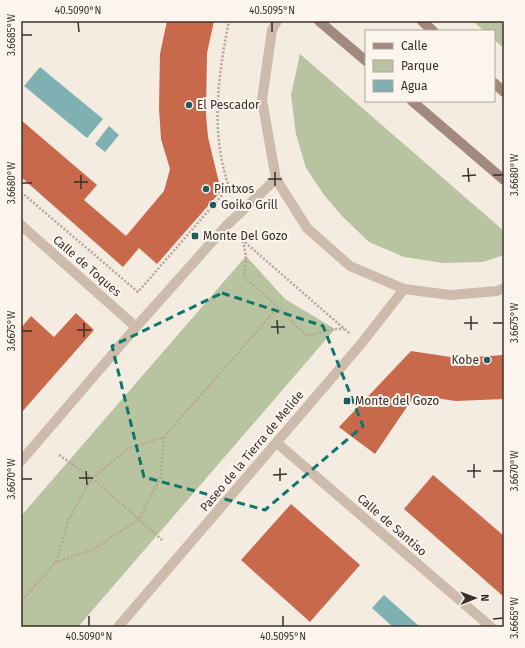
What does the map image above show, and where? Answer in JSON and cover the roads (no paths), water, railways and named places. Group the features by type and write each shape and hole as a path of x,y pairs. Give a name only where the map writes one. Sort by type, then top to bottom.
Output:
{"street":[{"path":"277,21 272,30 262,100 276,179 307,228 350,266 404,289 450,295 497,291 504,288"},
{"path":"319,21 365,60"},
{"path":"422,21 432,30"},
{"path":"495,84 504,92"},
{"path":"413,102 504,180"},
{"path":"21,461 136,327 226,226 276,179"},
{"name":"Calle de Toques","path":"21,225 136,327"},
{"name":"Paseo de la Tierra de Melide","path":"118,627 361,344 404,289"},
{"name":"Calle de Santiso","path":"277,443 491,627"}],"water":[{"path":"40,67 103,119 87,138 24,86"},
{"path":"109,126 119,135 105,152 95,144"},
{"path":"384,595 420,627 393,627 372,608"}],"place":[{"name":"El Pescador","path":"189,105"},
{"name":"Pintxos","path":"206,189"},
{"name":"Goiko Grill","path":"213,205"},
{"name":"Monte Del Gozo","path":"195,236"},
{"name":"Kobe","path":"487,360"},
{"name":"Monte del Gozo","path":"347,401"}]}
